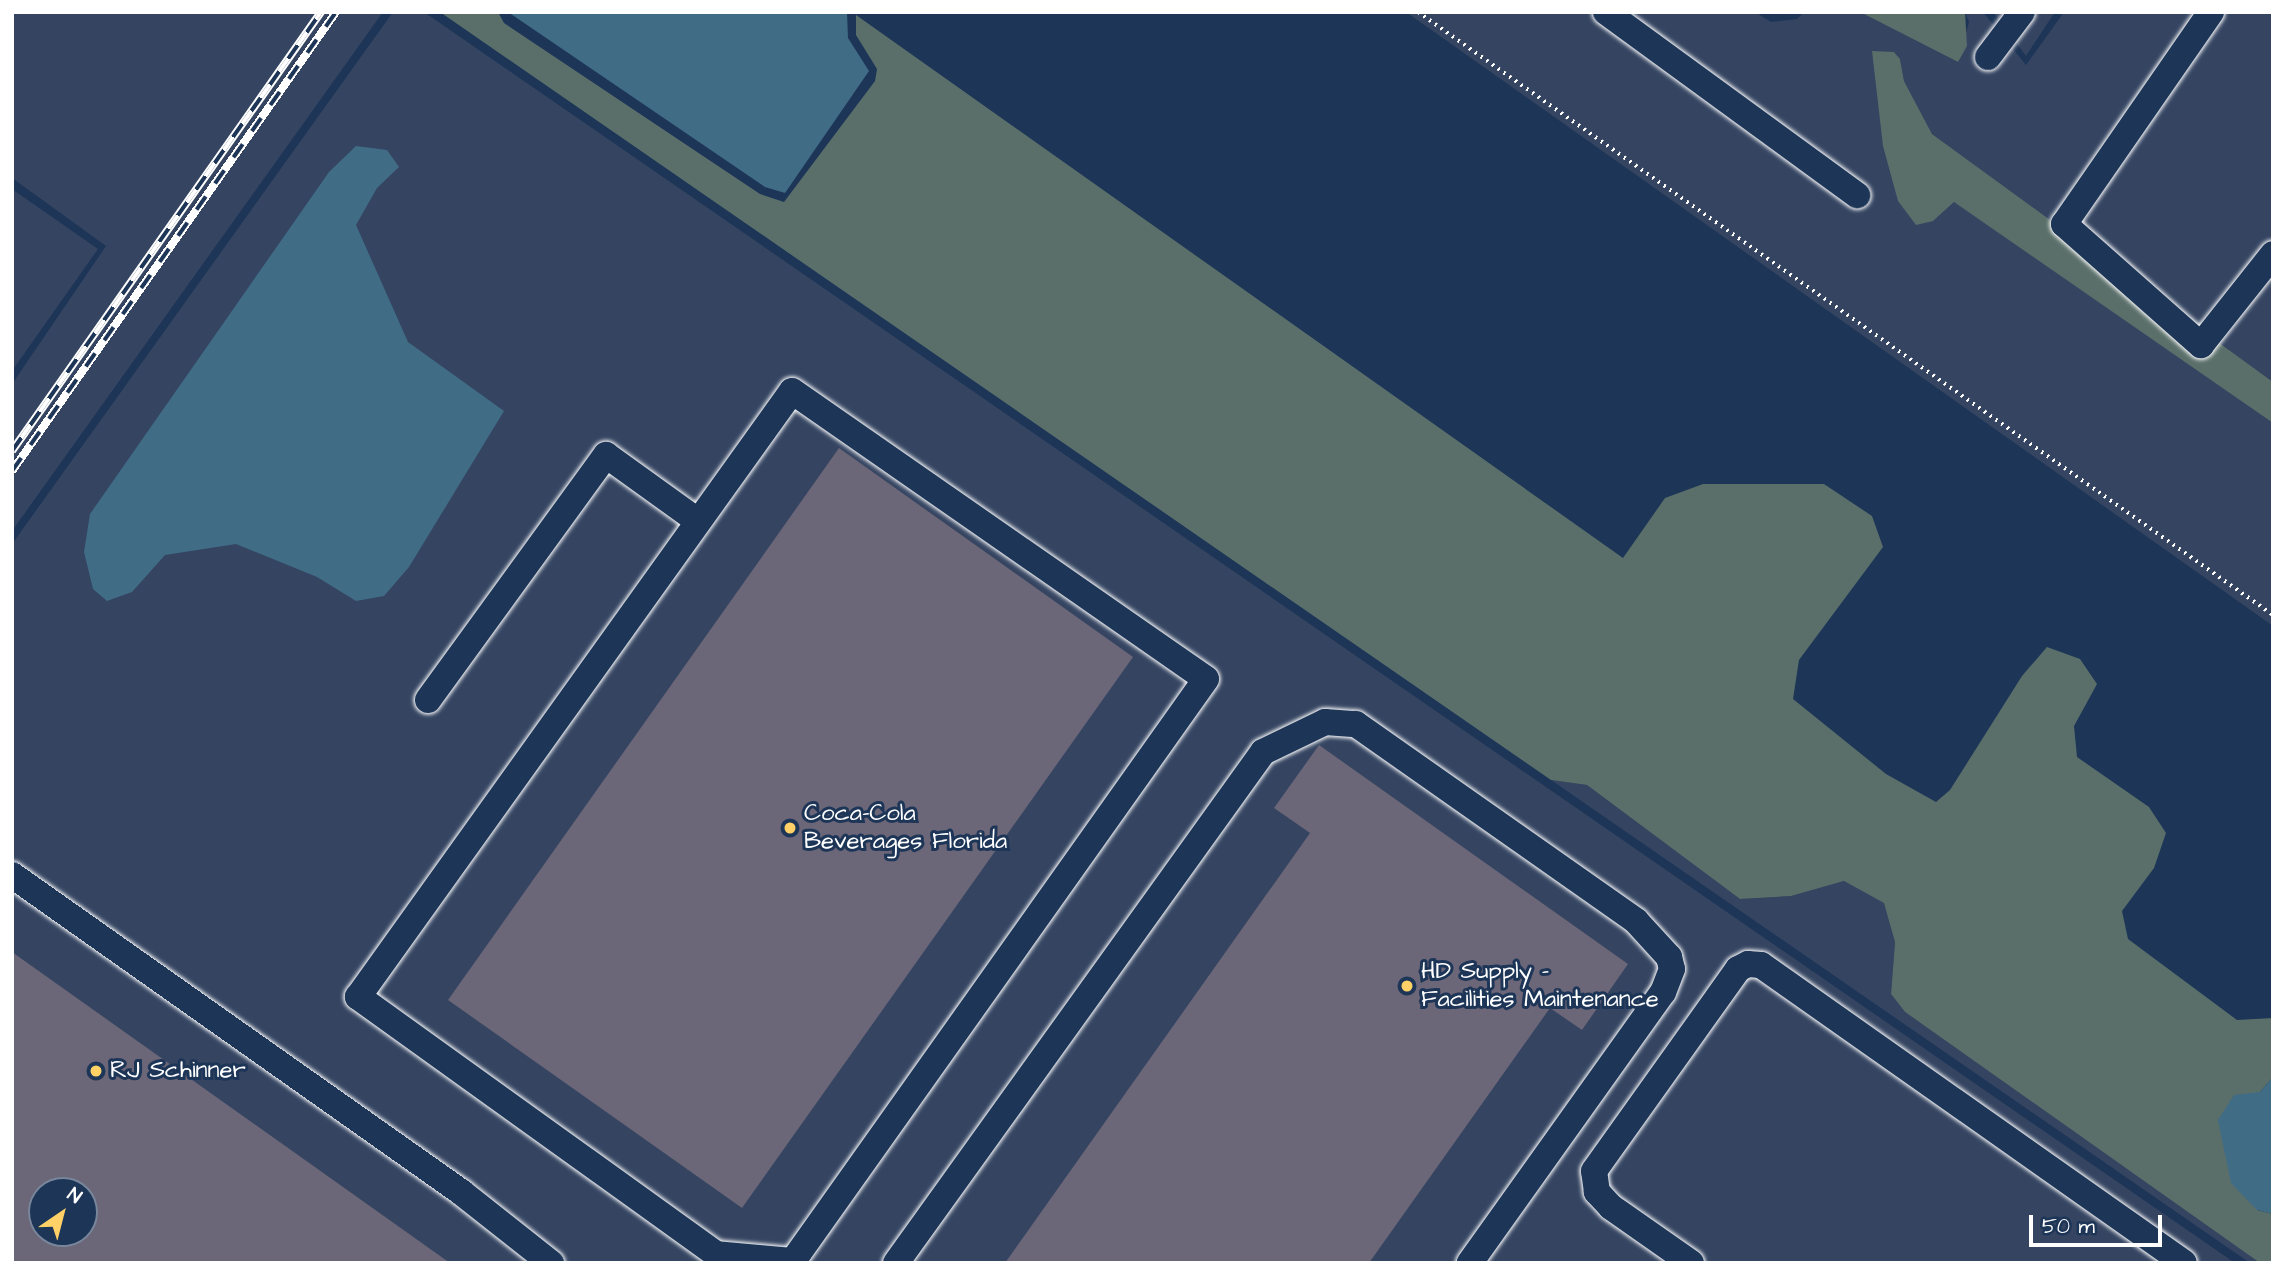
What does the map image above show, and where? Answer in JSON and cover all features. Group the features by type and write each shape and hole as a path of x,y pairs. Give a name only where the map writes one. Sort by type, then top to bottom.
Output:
{"lane":[{"path":"1606,12 1857,195"},
{"path":"1988,57 2022,12"},
{"path":"2211,12 2064,224 2201,345 2273,254"},
{"path":"792,391 1206,679 793,1261 713,1259 358,997 792,391"},
{"path":"428,700 606,455 698,522"},
{"path":"896,1263 1263,752 1325,722 1356,723 1636,922 1669,957 1672,969 1663,992 1469,1263"},
{"path":"12,875 461,1192 551,1263"},
{"path":"1691,1263 1611,1207 1597,1192 1594,1171 1738,969 1748,964 1761,965 2171,1259"}],"path":[{"path":"1418,12 2273,615"}],"shaded area":[{"path":"12,12 383,12 12,531 12,384 106,246 12,178"},
{"path":"393,12 424,12 2235,1263 12,1263 12,544"},
{"path":"508,12 847,12 848,38 869,71 785,193 765,187"},
{"path":"1406,12 1755,12 1771,22 1797,19 1804,12 1860,12 1958,62 1969,22 1965,12 1983,12 2026,65 2064,12 2273,12 2273,382 1932,134 1904,81 1900,59 1894,52 1872,52 1933,221 1954,202 1994,226 2273,423 2273,626"},
{"path":"1993,12 2055,12 2026,56"},
{"path":"356,146 387,150 399,167 377,188 356,225 408,342 504,411 409,567 384,596 356,601 317,577 236,544 165,555 132,592 107,601 93,589 84,552 90,514 329,172"},
{"path":"12,189 98,249 12,371"},
{"path":"1551,780 1587,785 1740,899 1791,896 1844,881 1885,903 1895,942 1891,994 1905,1012 2260,1263 2250,1263"},
{"path":"2273,1077 2273,1214 2257,1210 2231,1183 2218,1120 2234,1095 2260,1092"}],"green space":[{"path":"440,12 498,12 504,23 760,194 784,202 875,81 877,69 856,35 856,15 1623,558 1665,498 1703,484 1824,484 1872,516 1883,547 1799,660 1793,699 1886,774 1936,802 1950,790 2022,676 2047,647 2080,659 2097,684 2074,726 2077,757 2149,807 2166,833 2154,868 2122,911 2128,939 2237,1020 2273,1018 2273,1077 2260,1092 2257,1210 2273,1214 2273,1263 2260,1263 1905,1012 1891,994 1895,942 1884,903 1844,881 1791,896 1740,899 1587,785 1551,780"},
{"path":"1860,12 1965,12 1967,46 1958,62"},
{"path":"1872,51 1894,52 1900,59 1904,81 1932,134 2273,382 2273,423 1954,202 1933,221 1916,225 1898,201 1883,146"}],"building":[{"name":"Coca-Cola Beverages Florida","path":"839,448 1133,657 742,1208 448,1000"},
{"name":"HD Supply - Facilities Maintenance","path":"1319,745 1628,964 1582,1030 1550,1008 1369,1263 1005,1263 1310,833 1274,808"},
{"name":"RJ Schinner","path":"12,952 450,1263 12,1263"}],"railway":[{"path":"12,451 321,12"},
{"path":"12,471 336,12"}],"place":[{"name":"Coca-Cola Beverages Florida","path":"790,828"},
{"name":"HD Supply - Facilities Maintenance","path":"1407,986"},
{"name":"RJ Schinner","path":"96,1071"}]}
